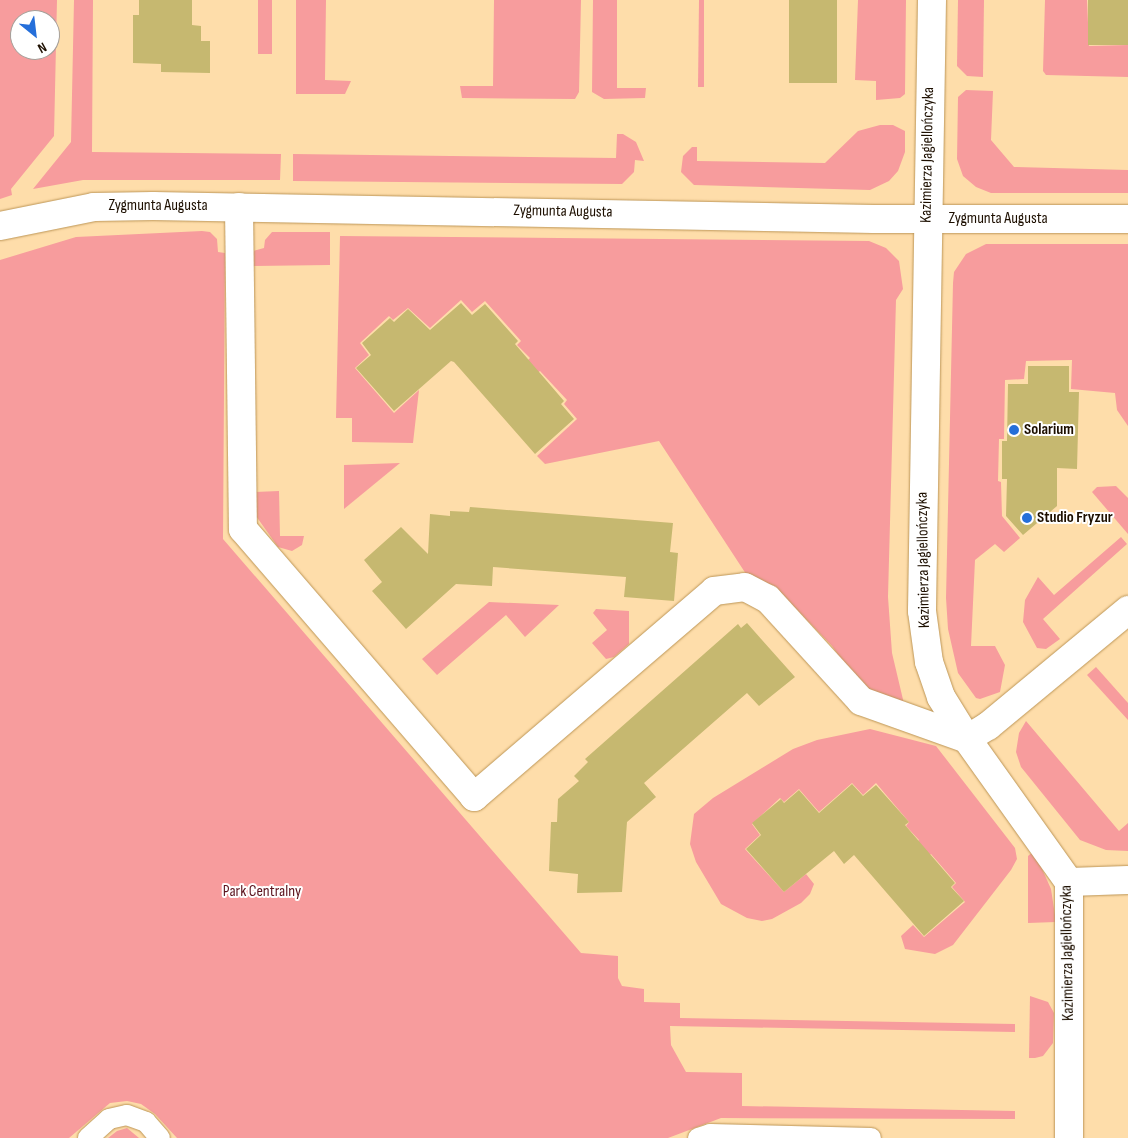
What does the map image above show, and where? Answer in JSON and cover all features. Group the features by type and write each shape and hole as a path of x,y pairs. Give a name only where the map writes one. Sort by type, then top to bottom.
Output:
{"street":[{"name":"Kazimierza Jagiellończyka","path":"932,0 922,611 929,662 941,697 967,739 1070,882 1069,1138"},
{"name":"Zygmunta Augusta","path":"0,226 94,207 239,207 927,219 1128,219"},
{"path":"239,207 243,529 474,797 714,591 744,587 768,599 861,701 967,739 988,726 1128,610"},
{"path":"1070,882 1128,880"}],"lane":[{"path":"88,1138 109,1119 127,1114 146,1122 160,1138"},
{"path":"698,1138 710,1134 871,1138"}],"green space":[{"path":"0,0 57,0 57,10 10,10 10,60 56,60 54,136 11,189 12,195 0,199"},
{"path":"74,0 93,0 92,152 281,154 280,180 83,180 33,189 71,142"},
{"path":"258,0 272,0 272,54 258,54"},
{"path":"296,0 326,0 325,80 351,81 345,94 296,94"},
{"path":"494,0 581,0 579,92 575,99 462,98 460,86 493,86"},
{"path":"593,0 617,0 617,88 646,88 645,98 604,99 592,92"},
{"path":"699,0 704,0 704,87 698,87"},
{"path":"858,0 906,0 905,94 900,98 876,100 876,81 855,80"},
{"path":"958,0 984,0 983,77 967,76 957,66"},
{"path":"1045,0 1087,0 1089,46 1128,45 1128,77 1046,75 1043,71"},
{"path":"966,90 993,91 991,140 1014,167 1128,170 1128,193 991,193 976,187 963,176 957,159 958,97"},
{"path":"880,125 893,125 905,131 905,152 898,171 889,181 870,190 694,185 681,172 683,156 692,147 697,147 697,161 825,163 858,131"},
{"path":"617,134 623,134 636,142 644,161 635,160 634,172 622,184 293,181 293,154 616,158"},
{"name":"Park Centralny","path":"210,232 217,239 218,252 225,253 223,539 581,953 618,956 618,978 622,986 644,989 644,1002 680,1003 680,1018 1015,1024 1015,1032 670,1026 671,1045 686,1072 742,1073 742,1106 1015,1111 1015,1119 721,1118 668,1138 177,1138 155,1114 141,1104 127,1101 110,1103 69,1138 0,1138 0,260 76,237"},
{"path":"272,232 330,232 330,265 252,266 253,251 264,248 265,240"},
{"path":"340,236 869,241 886,248 899,261 903,289 896,300 888,597 892,653 905,708 865,693 832,646 776,588 748,577 659,441 545,464 537,456 577,419 564,404 567,400 540,371 536,374 525,363 530,358 517,345 521,341 485,301 472,312 461,300 430,328 408,308 393,320 389,316 360,343 369,355 355,368 394,413 419,390 413,443 352,442 352,418 336,418"},
{"path":"986,244 1128,244 1128,426 1117,410 1115,393 1071,389 1072,360 1026,361 1024,379 1005,380 1004,439 999,439 998,481 1001,482 1002,516 1020,538 1004,552 995,544 975,560 971,646 995,646 1005,665 1000,692 980,699 976,698 958,673 948,629 946,598 954,272 966,254"},
{"path":"400,463 344,509 344,465"},
{"path":"1116,486 1128,498 1128,534 1092,492 1097,487"},
{"path":"279,491 280,536 304,536 302,545 292,551 278,547 256,516 255,492"},
{"path":"1121,537 1127,544 1043,619 1060,639 1046,649 1037,648 1023,622 1025,600 1038,577 1054,595"},
{"path":"489,602 559,605 525,637 506,615 437,675 422,659"},
{"path":"596,609 629,611 629,644 614,657 606,659 592,643 607,630 593,613"},
{"path":"1096,667 1128,703 1128,720 1087,675"},
{"path":"1026,721 1119,831 1128,823 1128,851 1106,850 1080,840 1021,767 1016,752 1019,733"},
{"path":"870,729 936,746 1015,848 1017,859 1011,870 953,945 935,954 905,949 901,936 913,925 924,937 965,902 952,887 956,883 931,854 927,857 915,844 919,840 906,826 909,822 876,783 863,795 852,783 819,812 799,789 784,802 780,798 752,824 760,835 745,849 784,892 806,874 814,884 810,894 801,903 772,919 762,921 747,918 721,904 696,862 690,844 694,814 713,798 793,749 817,740"},
{"path":"1034,851 1051,889 1056,922 1028,923 1028,856"},
{"path":"1030,996 1048,1002 1054,1013 1053,1043 1043,1056 1035,1058 1029,1058"},
{"path":"127,1128 139,1138 108,1138 117,1131"}],"building":[{"path":"139,0 192,0 192,25 201,26 201,41 210,41 210,73 161,72 161,64 133,63 133,15 139,15"},
{"path":"789,0 837,0 837,83 789,83"},
{"path":"1088,0 1128,0 1128,45 1088,45"},
{"path":"461,303 472,315 485,304 518,341 515,344 564,401 561,404 574,419 535,454 454,362 451,361 394,411 356,368 371,355 362,343 390,318 394,322 408,309 430,330"},
{"path":"1028,366 1069,366 1069,392 1079,392 1077,469 1057,468 1057,506 1023,535 1006,516 1007,479 1002,479 1002,441 1007,441 1008,384 1028,384"},
{"path":"470,507 673,523 670,552 678,553 674,601 624,597 626,577 493,567 492,586 456,584 406,629 372,591 382,582 364,560 401,527 428,554 430,514 450,516 450,511 469,512"},
{"path":"747,623 795,677 759,706 747,693 644,783 656,797 627,822 622,892 577,893 578,874 549,871 551,822 557,822 558,799 579,781 574,776 588,762 585,759 738,624 741,628"},
{"path":"852,784 863,796 876,785 909,822 905,825 955,883 951,887 964,901 924,936 854,855 844,864 834,851 784,892 746,849 761,835 752,823 781,799 784,803 799,790 819,813"}],"place":[{"name":"Solarium","path":"1014,430"},
{"name":"Studio Fryzur","path":"1027,518"}]}
